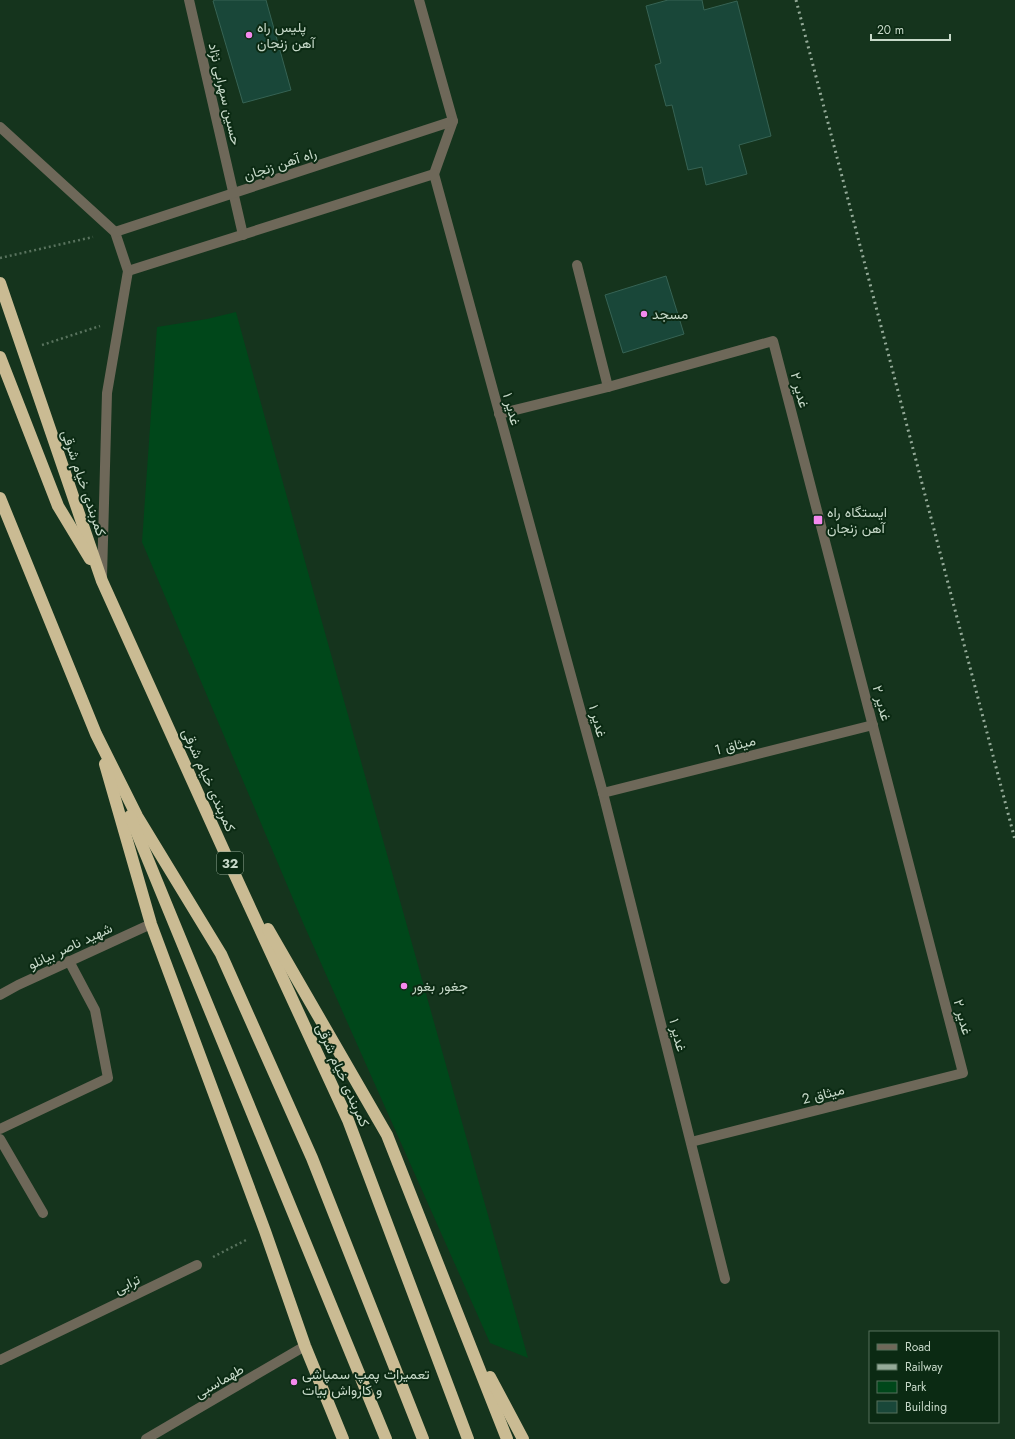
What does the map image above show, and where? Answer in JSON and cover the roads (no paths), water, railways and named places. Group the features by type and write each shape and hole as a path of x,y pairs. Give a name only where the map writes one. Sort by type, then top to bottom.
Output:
{"highway":[{"name":"کمربندی خیام شرقی","path":"0,283 102,581 348,1120 468,1439"},
{"path":"0,356 58,506 102,581"},
{"path":"0,498 386,1439"},
{"path":"96,734 151,924 305,1346 343,1439"},
{"path":"96,734 137,816 221,954 312,1158 423,1439"},
{"path":"229,862 387,1135 507,1439"},
{"path":"464,1331 524,1439"}],"street":[{"name":"حسین سهرابی نژاد","path":"189,0 243,235"},
{"path":"128,271 434,174 453,121 419,0"},
{"name":"راه آهن زنجان","path":"115,232 453,121"},
{"path":"0,127 115,232 128,271 107,392 102,581"},
{"name":"غدیر ۱","path":"434,174 603,793 725,1279"},
{"path":"499,414 608,387 577,265"},
{"name":"غدیر ۲","path":"608,387 773,341 963,1073"},
{"name":"میثاق 1","path":"603,793 873,725"},
{"name":"شهید ناصر بیانلو","path":"0,995 151,924"},
{"path":"0,1129 108,1078 95,1010 69,962"},
{"name":"میثاق 2","path":"690,1142 963,1073"},
{"path":"0,1139 43,1213"},
{"name":"ترابی","path":"0,1360 197,1265"},
{"name":"طهماسبی","path":"146,1439 305,1346"}],"railway":[{"path":"796,0 1015,840"}],"place":[{"name":"پلیس راه آهن زنجان","path":"249,35"},
{"name":"مسجد","path":"644,314"},
{"name":"ایستگاه راه آهن زنجان","path":"818,520"},
{"name":"جغور بغور","path":"404,986"},
{"name":"تعمیرات پمپ سمپاشی و کارواش بیات","path":"294,1382"}]}
